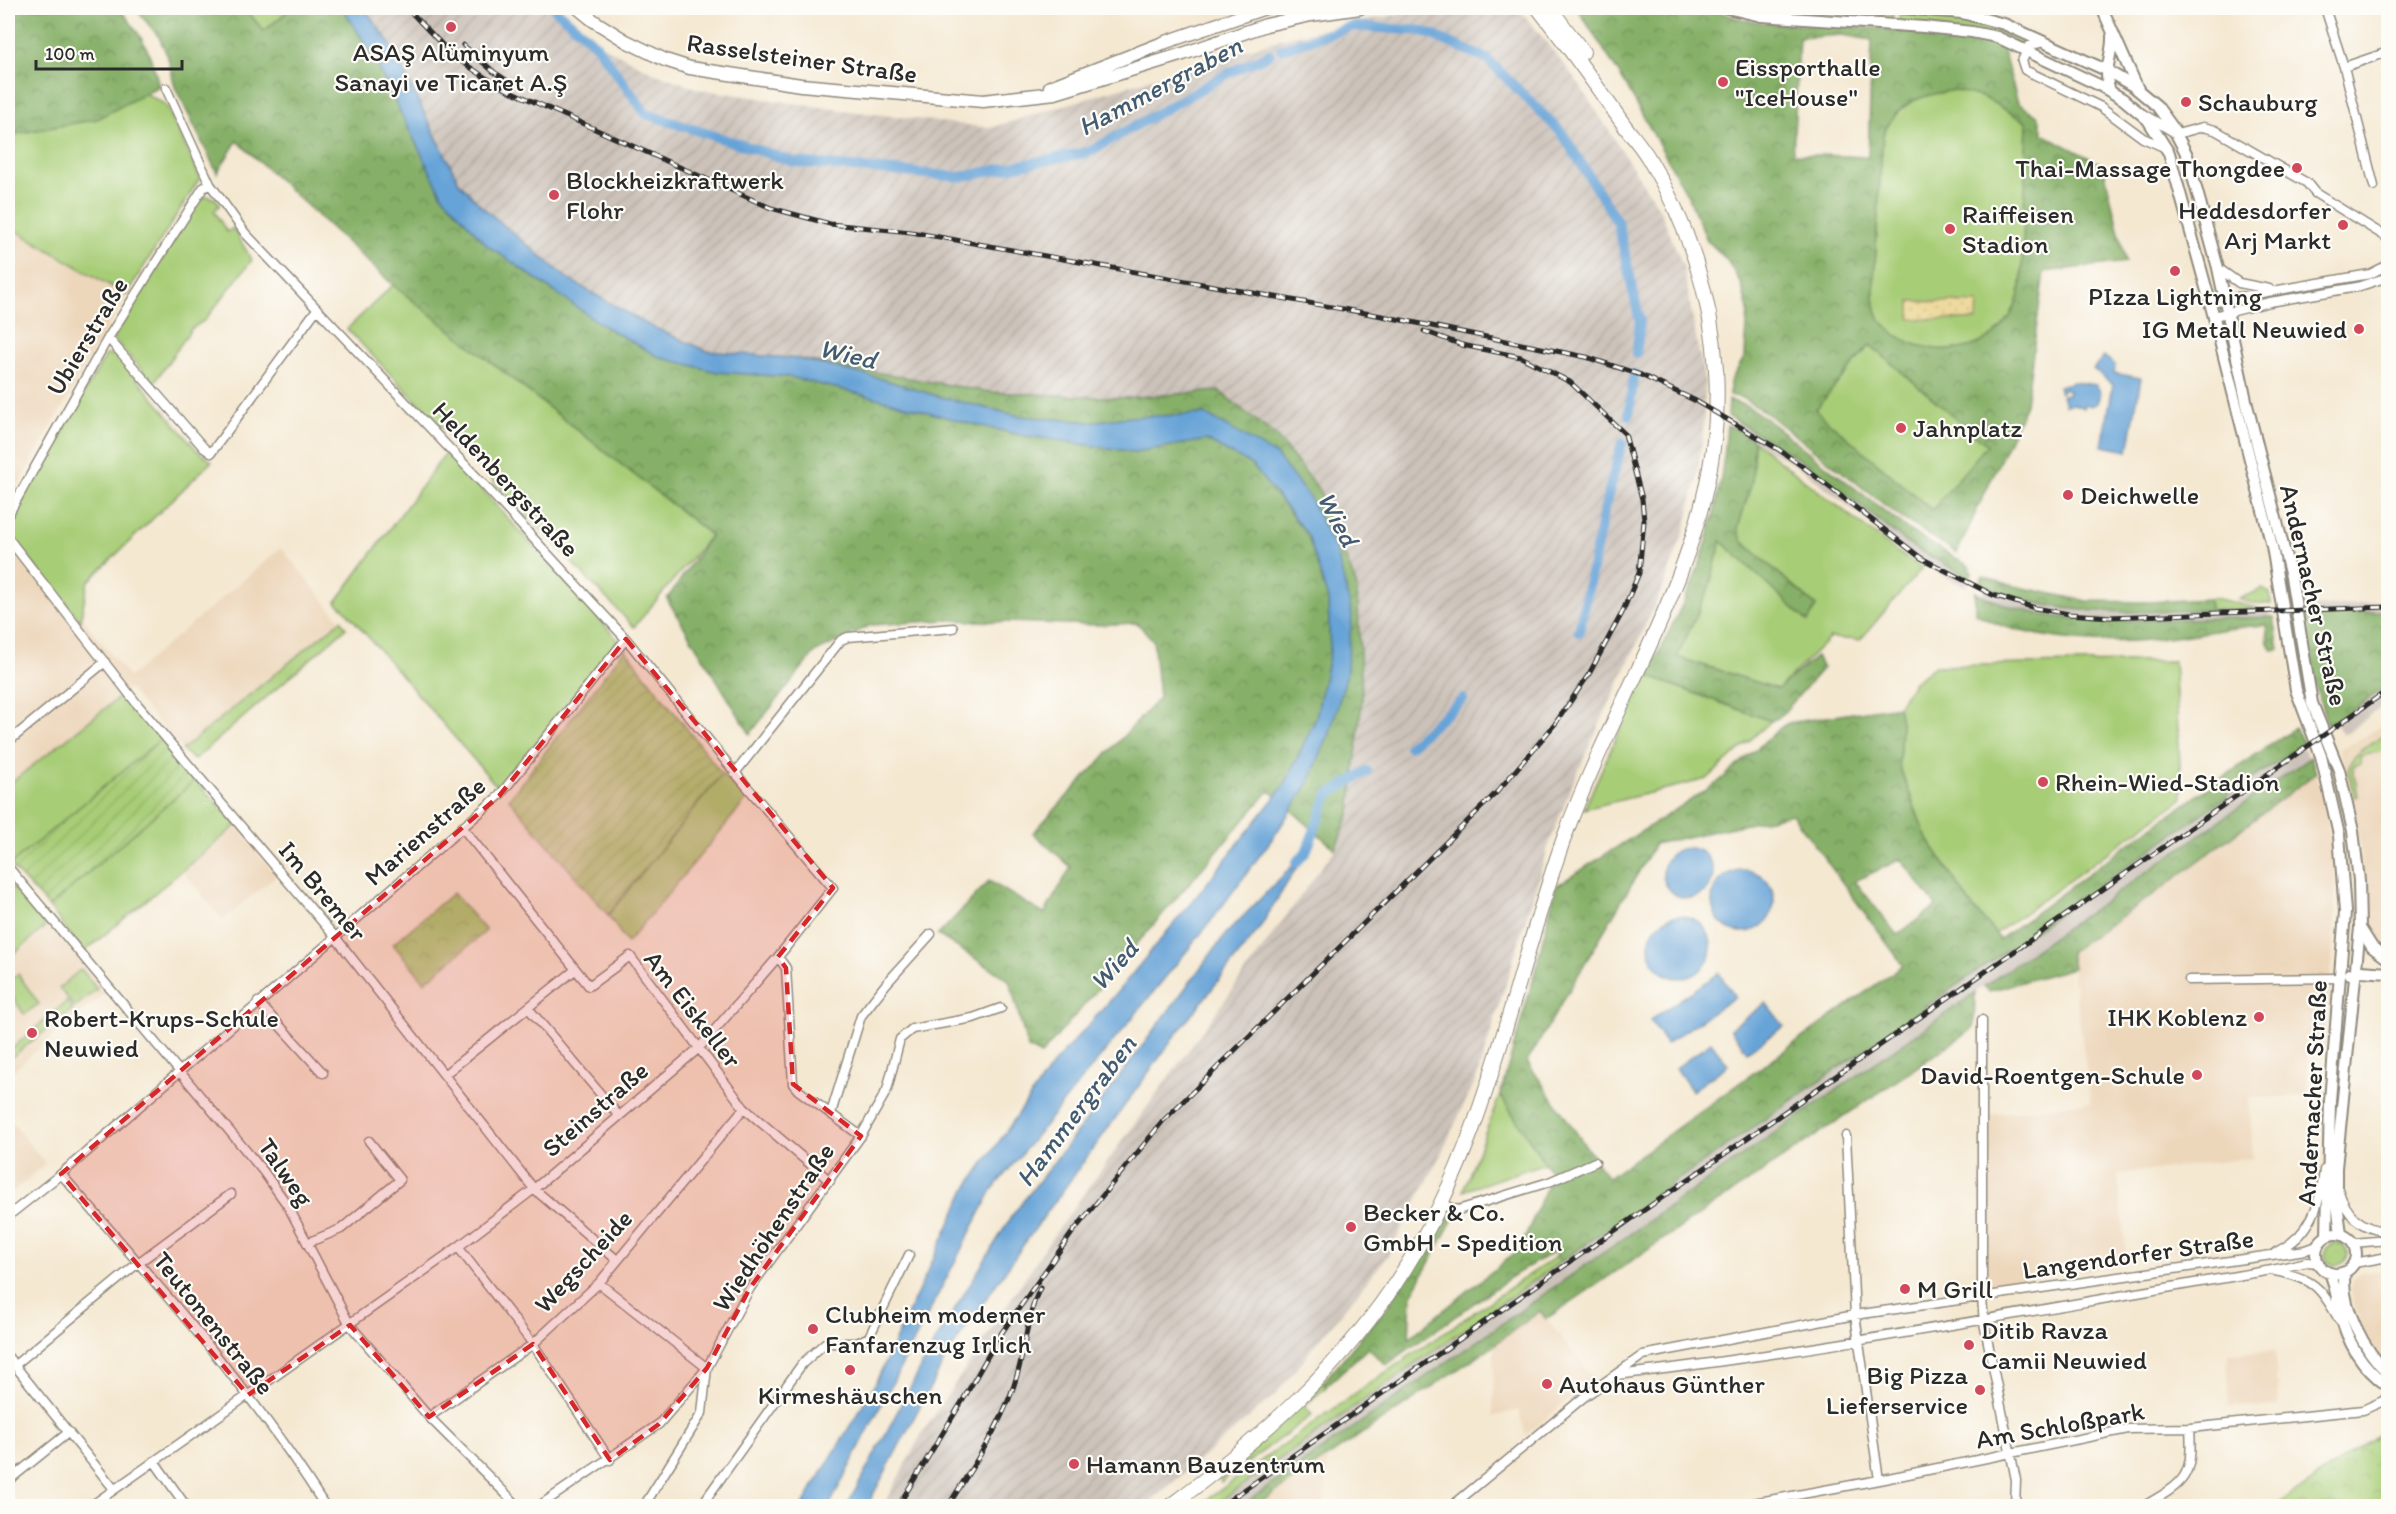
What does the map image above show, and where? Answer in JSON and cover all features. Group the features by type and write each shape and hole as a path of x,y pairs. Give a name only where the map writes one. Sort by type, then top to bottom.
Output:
{"main road":[{"name":"Rasselsteiner Straße","path":"578,8 626,41 665,60 690,68 801,85 927,98 983,101 1055,93 1266,25 1360,8"},
{"name":"Rasselsteiner Straße","path":"1034,94 1163,42 1261,8"},
{"path":"1170,1506 1265,1431 1335,1362 1387,1296 1417,1250 1442,1205 1463,1158 1482,1104 1536,921 1565,835 1590,773 1675,589 1693,541 1709,477 1717,396 1715,353 1705,297 1683,229 1660,178 1642,148 1538,8"},
{"path":"1550,8 1632,124 1642,148"}],"street":[{"path":"1261,8 1266,25"},
{"path":"1560,8 1567,29"},
{"name":"Andernacher Straße","path":"1728,8 1972,32 1997,38 2110,91 2142,114 2166,148 2176,174 2214,316 2272,546 2296,690 2321,756 2334,807 2344,882 2344,934 2328,1146 2329,1226 2327,1236"},
{"name":"Andernacher Straße","path":"1902,8 1943,10 1981,17 2013,27 2106,70 2139,90 2157,106 2177,134 2193,175 2218,268 2247,405 2291,577 2312,703 2336,760 2346,792 2358,865 2359,933 2335,1178 2341,1234"},
{"path":"2102,8 2139,90"},
{"path":"2325,8 2344,67 2374,186"},
{"path":"2110,91 2106,81 2106,70 2112,33"},
{"path":"2046,41 2032,44 2022,61 2025,70 2101,106 2143,138 2166,148"},
{"path":"2344,67 2388,52"},
{"name":"Heldenbergstraße","path":"166,88 210,184 245,233 486,487 626,639 735,773 833,888"},
{"path":"2142,114 2177,134 2203,127 2216,130 2307,183 2316,193 2388,238"},
{"name":"Ubierstraße","path":"8,515 108,338 203,188 210,184"},
{"path":"2210,302 2370,274 2388,265"},
{"path":"2218,268 2240,283 2276,290"},
{"path":"2214,316 2357,287 2388,277"},
{"path":"108,338 204,448 211,453 317,309"},
{"name":"Im Bremer","path":"8,538 137,704 336,938 534,1189 617,1260"},
{"path":"735,773 841,640 848,637 953,628"},
{"name":"Marienstraße","path":"8,1216 61,1174 499,796 626,639"},
{"path":"8,742 105,662"},
{"name":"Am Eiskeller","path":"462,827 589,986 630,956 744,1108 830,1181"},
{"name":"Talweg","path":"8,867 263,1171 288,1206 350,1325 429,1417 518,1506"},
{"name":"Steinstraße","path":"91,1506 458,1248 534,1189 699,1048 778,957 833,888"},
{"path":"2344,934 2350,942 2356,942 2359,933 2388,959"},
{"path":"831,1113 861,1017 886,984 931,934"},
{"path":"778,957 786,968 793,1084 861,1136"},
{"path":"445,1074 575,970"},
{"path":"2189,980 2340,978 2356,972 2388,972"},
{"path":"258,1002 323,1073"},
{"name":"Wiedhöhenstraße","path":"539,1506 610,1460 659,1424 707,1368 750,1288 861,1136 887,1090 900,1039 912,1029 973,1018 1001,1008"},
{"path":"528,1009 619,1116"},
{"path":"1982,1020 1982,1298 2016,1480 2015,1506"},
{"name":"Wegscheide","path":"429,1417 533,1344 599,1283 744,1108"},
{"path":"1846,1136 1855,1315 1879,1480"},
{"path":"307,1243 341,1229 400,1180 369,1141"},
{"path":"2267,1256 2292,1242 2310,1223 2320,1196 2328,1146"},
{"path":"1442,1205 1458,1210 1550,1182 1595,1162"},
{"name":"Teutonenstraße","path":"61,1174 248,1395 297,1462 324,1506"},
{"path":"2335,1178 2343,1202 2351,1215 2372,1229 2388,1232"},
{"path":"15,1365 138,1263 231,1194"},
{"path":"2354,1263 2356,1250 2353,1243 2341,1234 2327,1236 2317,1246 2316,1254 2319,1263 2330,1273 2344,1329 2353,1349 2361,1361 2388,1386"},
{"path":"2353,1243 2388,1240"},
{"name":"Langendorfer Straße","path":"1452,1506 1584,1397 1643,1355 1855,1315 2267,1256 2317,1246"},
{"path":"458,1248 533,1344 610,1460"},
{"path":"700,1506 795,1373 813,1352 825,1343 857,1343 869,1337 909,1255"},
{"path":"2388,1257 2354,1263 2345,1272 2344,1286 2357,1328 2371,1352 2388,1373"},
{"name":"Langendorfer Straße","path":"1616,1375 1706,1364 1859,1340 2272,1270 2307,1262 2319,1263"},
{"name":"Langendorfer Straße","path":"2272,1270 2305,1278 2317,1286 2344,1329"},
{"path":"2330,1273 2345,1272"},
{"path":"599,1283 707,1368 702,1413 644,1506"},
{"path":"8,1357 114,1489"},
{"name":"Am Schloßpark","path":"1737,1506 1879,1480 2127,1429 2190,1428 2363,1410 2383,1401 2388,1395"},
{"path":"2144,1506 2156,1503 2186,1476 2192,1458 2190,1428"},
{"path":"8,1481 69,1432"},
{"path":"154,1461 186,1506"}],"highlighted area":[{"path":"626,639 833,888 778,957 786,968 793,1084 861,1136 750,1288 707,1368 659,1424 610,1460 533,1344 429,1417 350,1325 248,1395 61,1174 499,796"}],"shaded area":[{"path":"364,8 560,8 601,45 648,70 698,89 834,109 990,128 1287,37 1427,8 1519,8 1577,81 1660,210 1683,266 1705,385 1703,433 1696,483 1685,529 1664,585 1572,784 1549,844 1477,1077 1437,1162 1388,1255 1275,1395 1145,1506 883,1506 921,1435 1048,1243 1335,849 1362,698 1358,587 1319,490 1219,391 1122,398 989,392 799,359 707,351 648,325 568,279 481,206 459,182 388,41"},
{"path":"8,226 126,295 8,503"},
{"path":"1737,421 1810,466 1911,546 1970,578 1966,587 1934,571 1907,553 1806,472 1733,427"},
{"path":"8,525 129,677 281,548 340,620 182,750 129,689 8,785"},
{"path":"1987,587 2026,601 2088,612 2269,609 2270,617 2104,622 2069,620 1997,602 1982,595"},
{"path":"2388,602 2388,611 2310,615 2309,607"},
{"path":"2388,685 2388,703 2343,735 2335,722"},
{"path":"2388,721 2388,956 2379,950 2365,926 2361,852 2339,749 2358,741"},
{"path":"2301,746 2309,758 1280,1479 1241,1506 1213,1506 1560,1262"},
{"name":"David-Roentgen-Schule","path":"2316,773 2328,821 2335,874 2335,925 2324,1053 2307,1053 2308,1096 2249,1098 2253,1158 2118,1174 2127,1264 1987,1286 1986,1115 2091,1102 2070,952 2160,890"},
{"path":"237,825 276,876 223,920 181,870"},
{"name":"Robert-Krups-Schule Neuwied","path":"50,925 106,992 8,1075 8,961"},
{"name":"Robert-Krups-Schule Neuwied","path":"8,1117 45,1164 8,1196"},
{"path":"2388,1269 2388,1368 2370,1344 2359,1321 2350,1287 2360,1273"},
{"path":"1540,1311 1594,1379 1526,1435 1518,1410 1493,1417 1494,1345"},
{"path":"2276,1351 2279,1406 2229,1407 2228,1354"},
{"path":"1328,1458 1324,1506 1255,1506"}],"green space":[{"path":"8,8 119,8 145,44 159,86 97,119 15,134 8,129"},
{"path":"135,8 244,8 264,31 291,8 343,8 371,53 442,195 487,245 604,326 659,357 718,372 790,377 1021,435 1135,452 1206,440 1252,465 1308,536 1328,599 1330,651 1316,718 1285,784 1275,796 1269,791 1041,1055 1028,1048 1009,980 938,935 989,881 1044,914 1071,867 1033,833 1159,698 1153,640 1137,623 1097,625 947,620 871,625 814,653 750,734 667,599 711,535 393,285 237,141 217,173 175,87 168,57 159,37"},
{"path":"244,8 291,8 264,31"},
{"path":"1577,8 1711,8 1757,22 1878,29 2001,44 2018,103 2039,117 2043,134 2103,165 2126,262 2044,272 2026,404 1957,553 1900,517 1764,411 1742,398 1730,395 1730,382 1745,356 1748,310 1741,283 1727,260 1707,240 1688,196 1620,75","holes":["1842,35 1872,40 1868,157 1793,154 1799,38","1954,90 1985,98 2027,122 2022,277 2018,298 2011,315 2000,329 1987,339 1971,346 1953,349 1934,349 1914,344 1892,332 1877,313 1874,290 1883,135 1903,107 1920,98","1870,345 1987,445 1932,510 1815,410"]},
{"path":"1788,8 1893,12 1893,21 1790,13"},
{"path":"1899,12 1967,19 1991,24 2035,41 2027,46 1899,21"},
{"name":"Raiffeisen Stadion","path":"1954,90 1985,98 2027,122 2022,277 2018,298 2011,315 2000,329 1987,339 1971,346 1934,349 1914,344 1892,332 1883,323 1875,306 1874,281 1883,135 1903,107 1920,98"},
{"path":"145,93 166,105 200,178 126,295 8,226 8,129 16,134 97,119"},
{"path":"207,196 216,199 220,205 214,211 227,232 233,228 252,260 205,320 191,329 154,383 113,339 199,200"},
{"path":"393,285 711,535 634,627 347,329"},
{"name":"Jahnplatz","path":"1870,345 1988,445 1932,510 1814,410"},
{"path":"106,355 117,355 198,451 212,461 88,582 80,621 8,533 8,522"},
{"path":"799,359 989,392 1122,398 1219,391 1277,437 1319,490 1357,587 1362,698 1350,813 1335,849 1291,810 1308,784 1331,729 1337,552 1205,414 1130,417 1089,422 1019,416"},
{"path":"1729,400 1749,407 1761,415 1910,531 1969,566 1972,573 1970,578 1911,546 1810,466 1728,416"},
{"path":"1727,426 1733,427 1754,441 1752,481 1738,528 1742,541 1816,606 1808,622 1721,541 1709,588 1677,657 1778,689 1816,657 1823,668 1780,717 1771,721 1647,676 1699,565 1711,526 1723,466"},
{"path":"1754,441 1897,552 1922,568 1860,640 1830,638 1778,689 1677,657 1709,588 1721,541 1808,621 1816,606 1742,541 1738,528 1752,481"},
{"path":"445,454 457,462 618,640 500,790 336,602"},
{"path":"1983,576 2014,586 2087,601 2147,602 2209,599 2210,610 2121,612 2063,608 2006,595 1979,583"},
{"path":"2262,589 2270,593 2271,604 2252,603 2238,599"},
{"path":"1975,592 2026,611 2077,619 2274,617 2279,649 2272,650 2268,643 2266,625 2130,641 2077,640 2042,636 2005,627 1975,613"},
{"path":"2214,598 2261,609 2210,610 2209,599"},
{"path":"2388,611 2388,685 2328,727 2311,671 2305,615"},
{"path":"341,620 346,628 194,760 182,750"},
{"path":"625,649 722,774 608,915 509,799"},
{"name":"Rhein-Wied-Stadion","path":"2174,661 2182,799 1995,934 1971,905 1925,835 1899,765 1901,723 1898,706 1913,683 1935,666"},
{"path":"1647,676 1771,721 1707,779 1584,809 1621,727"},
{"path":"122,695 161,739 10,865 8,861 8,785"},
{"path":"1898,706 1901,723 1899,765 1925,835 1971,905 2000,939 2135,839 2294,728 2304,743 1560,1262 1555,1251 1514,1275 1386,1365 1368,1348 1326,1386 1323,1382 1388,1306 1444,1215 1455,1215 1411,1296 1409,1338 1520,1249 1552,1174 1500,1095 1533,980 1556,886 1716,784 1788,723","holes":["1792,814 1903,965 1608,1178 1527,1062 1655,844","1901,859 1936,906 1897,935 1855,881"]},
{"path":"2388,735 2388,750 2360,756 2361,764 2353,766 2358,796 2354,797 2350,763 2365,748"},
{"path":"161,739 195,780 49,907 10,865"},
{"path":"2311,757 2316,773 2160,890 2070,952 2073,968 1989,991 1984,986"},
{"path":"722,774 748,798 627,943 608,915"},
{"path":"195,780 237,825 84,952 49,907"},
{"path":"8,882 46,926 8,959"},
{"path":"453,893 486,931 425,982 393,944"},
{"path":"81,969 97,989 75,1007 59,988"},
{"path":"18,974 39,1004 24,1014 8,990 8,982"},
{"path":"1975,993 1974,1028 1546,1319 1540,1311 1494,1345 1255,1506 1241,1506"},
{"path":"67,1001 73,1009 8,1060 8,1052"},
{"path":"1500,1095 1545,1163 1463,1191"},
{"path":"2332,1243 2340,1243 2347,1250 2347,1258 2340,1265 2332,1265 2325,1258 2325,1250"},
{"path":"1557,1256 1560,1262 1213,1506 1198,1506 1364,1387"},
{"path":"1323,1382 1326,1387 1304,1406 1312,1415 1221,1482 1219,1478 1301,1405"},
{"path":"2388,1427 2388,1506 2276,1506"}],"sand":[{"path":"1910,301 1978,303 1977,320 1912,319 1910,318"}],"water":[{"path":"343,8 364,8 388,41 459,182 481,206 568,279 648,325 707,351 799,359 1019,416 1089,422 1130,417 1205,414 1276,455 1309,497 1337,553 1352,615 1346,677 1331,729 1308,784 1275,835 1208,925 992,1190 829,1506 802,1506 874,1386 966,1189 1053,1064 1109,1002 1285,784 1316,718 1330,651 1328,599 1308,535 1252,465 1206,440 1135,452 1021,435 790,377 718,372 659,357 604,326 487,245 442,195 371,53"},
{"path":"2104,356 2115,365 2114,373 2141,378 2128,451 2102,446 2113,385 2093,369"},
{"path":"2074,382 2096,385 2101,392 2097,403 2092,406 2085,404 2084,408 2073,404 2065,405 2062,395 2068,394 2069,391 2065,388 2060,393 2058,386"},
{"path":"1683,848 1693,848 1706,855 1713,868 1713,878 1706,891 1693,898 1683,898 1674,894 1667,887 1663,878 1663,868 1667,859 1674,852"},
{"path":"1306,852 1259,929 1175,1036 1024,1244 948,1354 867,1506 847,1506 933,1345 1011,1217 1225,935"},
{"path":"1743,870 1760,875 1765,879 1769,884 1774,901 1769,918 1765,923 1760,927 1743,932 1726,927 1721,923 1717,918 1712,901 1717,884 1721,879 1726,875"},
{"path":"1680,916 1697,921 1702,925 1706,930 1711,947 1706,964 1702,969 1697,973 1680,978 1663,973 1658,969 1654,964 1649,947 1654,930 1658,925 1663,921"},
{"path":"1719,973 1735,997 1666,1044 1650,1020"},
{"path":"1766,1003 1784,1026 1747,1052 1730,1029"},
{"path":"1711,1042 1728,1065 1692,1091 1676,1068"}],"waterway":[{"name":"Hammergraben","path":"554,8 596,45 646,114 795,162 960,177 1089,152 1229,73 1270,54"},
{"name":"Hammergraben","path":"1281,49 1353,26 1423,31 1487,59 1562,133 1618,223 1640,322 1636,354"},
{"name":"Hammergraben","path":"1629,415 1634,374"},
{"name":"Hammergraben","path":"1579,632 1604,510 1622,443"},
{"name":"Hammergraben","path":"1409,746 1463,699"},
{"name":"Hammergraben","path":"1296,863 1306,852 1328,795 1367,771"}],"railway":[{"path":"407,8 452,55 486,78 510,91 771,208 830,224 911,232 1382,316 1586,357 1641,375 1694,400 1778,449 1921,558 1993,595 2035,608 2069,614 2110,617 2388,607"},
{"path":"463,45 494,72 511,83"},
{"path":"898,1506 998,1338 1072,1233 1163,1121 1497,792 1555,724 1589,674 1622,613 1639,573 1644,521 1642,499 1625,434 1570,382 1521,357 1462,345 1424,331"},
{"path":"1221,1506 2388,690"},
{"path":"948,1506 988,1442 1005,1408 1018,1372 1029,1319 1040,1288"}],"place":[{"name":"ASAŞ Alüminyum Sanayi ve Ticaret A.Ş","path":"451,27"},
{"name":"Eissporthalle \"IceHouse\"","path":"1723,82"},
{"name":"Schauburg","path":"2186,102"},
{"name":"Thai-Massage Thongdee","path":"2297,168"},
{"name":"Blockheizkraftwerk Flohr","path":"554,195"},
{"name":"Heddesdorfer Arj Markt","path":"2343,225"},
{"name":"Raiffeisen Stadion","path":"1950,229"},
{"name":"PIzza Lightning","path":"2175,271"},
{"name":"IG Metall Neuwied","path":"2359,329"},
{"name":"Jahnplatz","path":"1901,428"},
{"name":"Deichwelle","path":"2068,495"},
{"name":"Rhein-Wied-Stadion","path":"2043,782"},
{"name":"IHK Koblenz","path":"2259,1017"},
{"name":"Robert-Krups-Schule Neuwied","path":"32,1033"},
{"name":"David-Roentgen-Schule","path":"2197,1075"},
{"name":"Becker & Co. GmbH - Spedition","path":"1351,1227"},
{"name":"M Grill","path":"1905,1289"},
{"name":"Clubheim moderner Fanfarenzug Irlich","path":"813,1329"},
{"name":"Ditib Ravza Camii Neuwied","path":"1969,1345"},
{"name":"Kirmeshäuschen","path":"850,1370"},
{"name":"Autohaus Günther","path":"1547,1384"},
{"name":"Big Pizza Lieferservice","path":"1980,1390"},
{"name":"Hamann Bauzentrum","path":"1074,1464"}],"water label":[{"name":"Wied","path":"848,354"},
{"name":"Wied","path":"1338,519"},
{"name":"Wied","path":"1114,965"}]}
